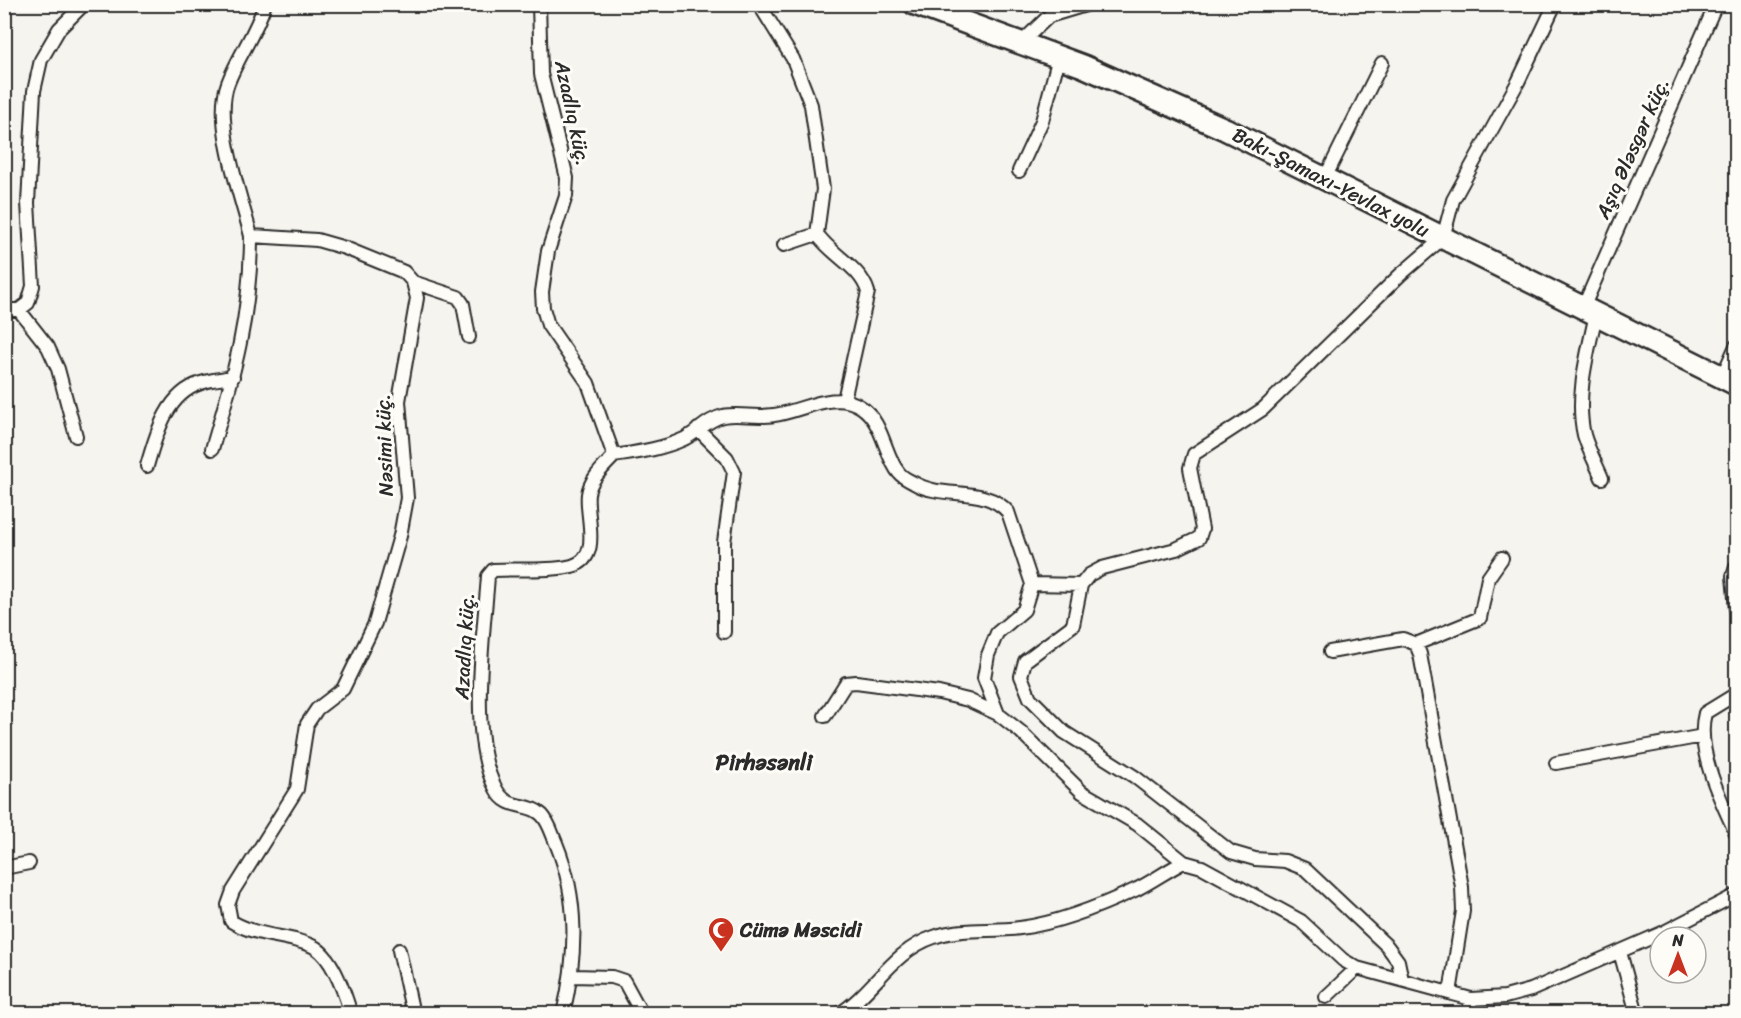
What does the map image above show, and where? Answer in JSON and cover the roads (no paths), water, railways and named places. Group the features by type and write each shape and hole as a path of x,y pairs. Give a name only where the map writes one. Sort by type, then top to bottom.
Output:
{"highway":[{"name":"Bakı-Şamaxı-Yevlax yolu","path":"915,4 1059,57 1182,109 1729,381"}],"street":[{"path":"4,310 20,310 28,303 33,286 28,203 34,91 41,60 59,29 84,4"},
{"path":"212,449 239,359 251,277 251,236 224,128 223,103 228,83 257,30 265,4"},
{"name":"Azadlıq küç.","path":"539,4 541,74 567,177 566,196 548,250 542,292 543,308 548,325 588,383 614,456 591,484 588,496 591,531 585,557 576,565 555,569 493,570 488,576 480,714 482,742 496,789 504,800 540,813 548,823 566,867 574,926 573,976 563,1014"},
{"path":"759,4 793,59 811,105 823,189 817,234 825,245 864,279 868,292 844,400"},
{"path":"1021,43 1049,16 1089,4"},
{"path":"1401,980 1398,961 1387,946 1305,869 1285,861 1255,859 1232,852 1135,777 1064,732 1030,698 1021,676 1025,661 1073,625 1081,585 1089,574 1102,568 1176,549 1199,538 1202,530 1190,468 1194,454 1263,409 1400,275 1443,238 1453,200 1518,82 1555,4"},
{"name":"Aşıq Ələsgər küç.","path":"1602,478 1584,435 1582,414 1589,311 1716,4"},
{"path":"1019,171 1042,121 1059,57"},
{"path":"1324,178 1382,63"},
{"path":"784,245 817,234"},
{"path":"251,236 317,240 404,272 413,282 458,297 463,304 469,337"},
{"name":"Nəsimi küç.","path":"351,1014 331,966 316,948 242,928 231,921 228,905 234,891 297,789 307,724 317,709 343,689 375,623 400,536 407,498 399,401 417,298 413,282"},
{"path":"20,310 48,347 57,369 76,436"},
{"path":"1729,381 1737,346"},
{"path":"147,466 158,429 170,406 184,390 202,382 233,377"},
{"path":"614,456 656,450 687,438 698,429 723,416 772,416 827,401 844,400 861,406 872,417 899,473 917,485 1000,502 1008,512 1032,584 1023,610 997,633 988,655 984,678 998,714"},
{"path":"698,429 727,458 734,472 724,542 724,632"},
{"path":"1330,652 1403,639 1416,644 1480,618 1488,578 1502,558"},
{"path":"1737,567 1732,576 1737,609"},
{"path":"1032,584 1081,585"},
{"path":"1416,644 1437,740 1462,887 1463,911 1450,993"},
{"path":"825,716 846,683 856,681 939,693 968,700 998,714 1082,792 1137,824 1184,862 1202,867 1301,921 1343,960 1357,968 1471,999 1504,997 1531,990 1620,952 1737,895"},
{"path":"1737,694 1705,713 1702,736 1714,783 1737,833"},
{"path":"1556,764 1702,736"},
{"path":"839,1014 858,1008 903,954 933,937 971,929 1019,928 1058,920 1137,889 1184,862"},
{"path":"4,868 29,863"},
{"path":"399,950 413,1014"},
{"path":"1620,952 1637,1014"},
{"path":"1326,997 1357,968"},
{"path":"573,976 612,977 624,981 642,1014"},
{"path":"1469,1014 1471,999"}],"place":[{"name":"Cümə Məscidi","path":"721,953"}],"district":[{"name":"Pirhəsənli","path":"764,762"}]}
